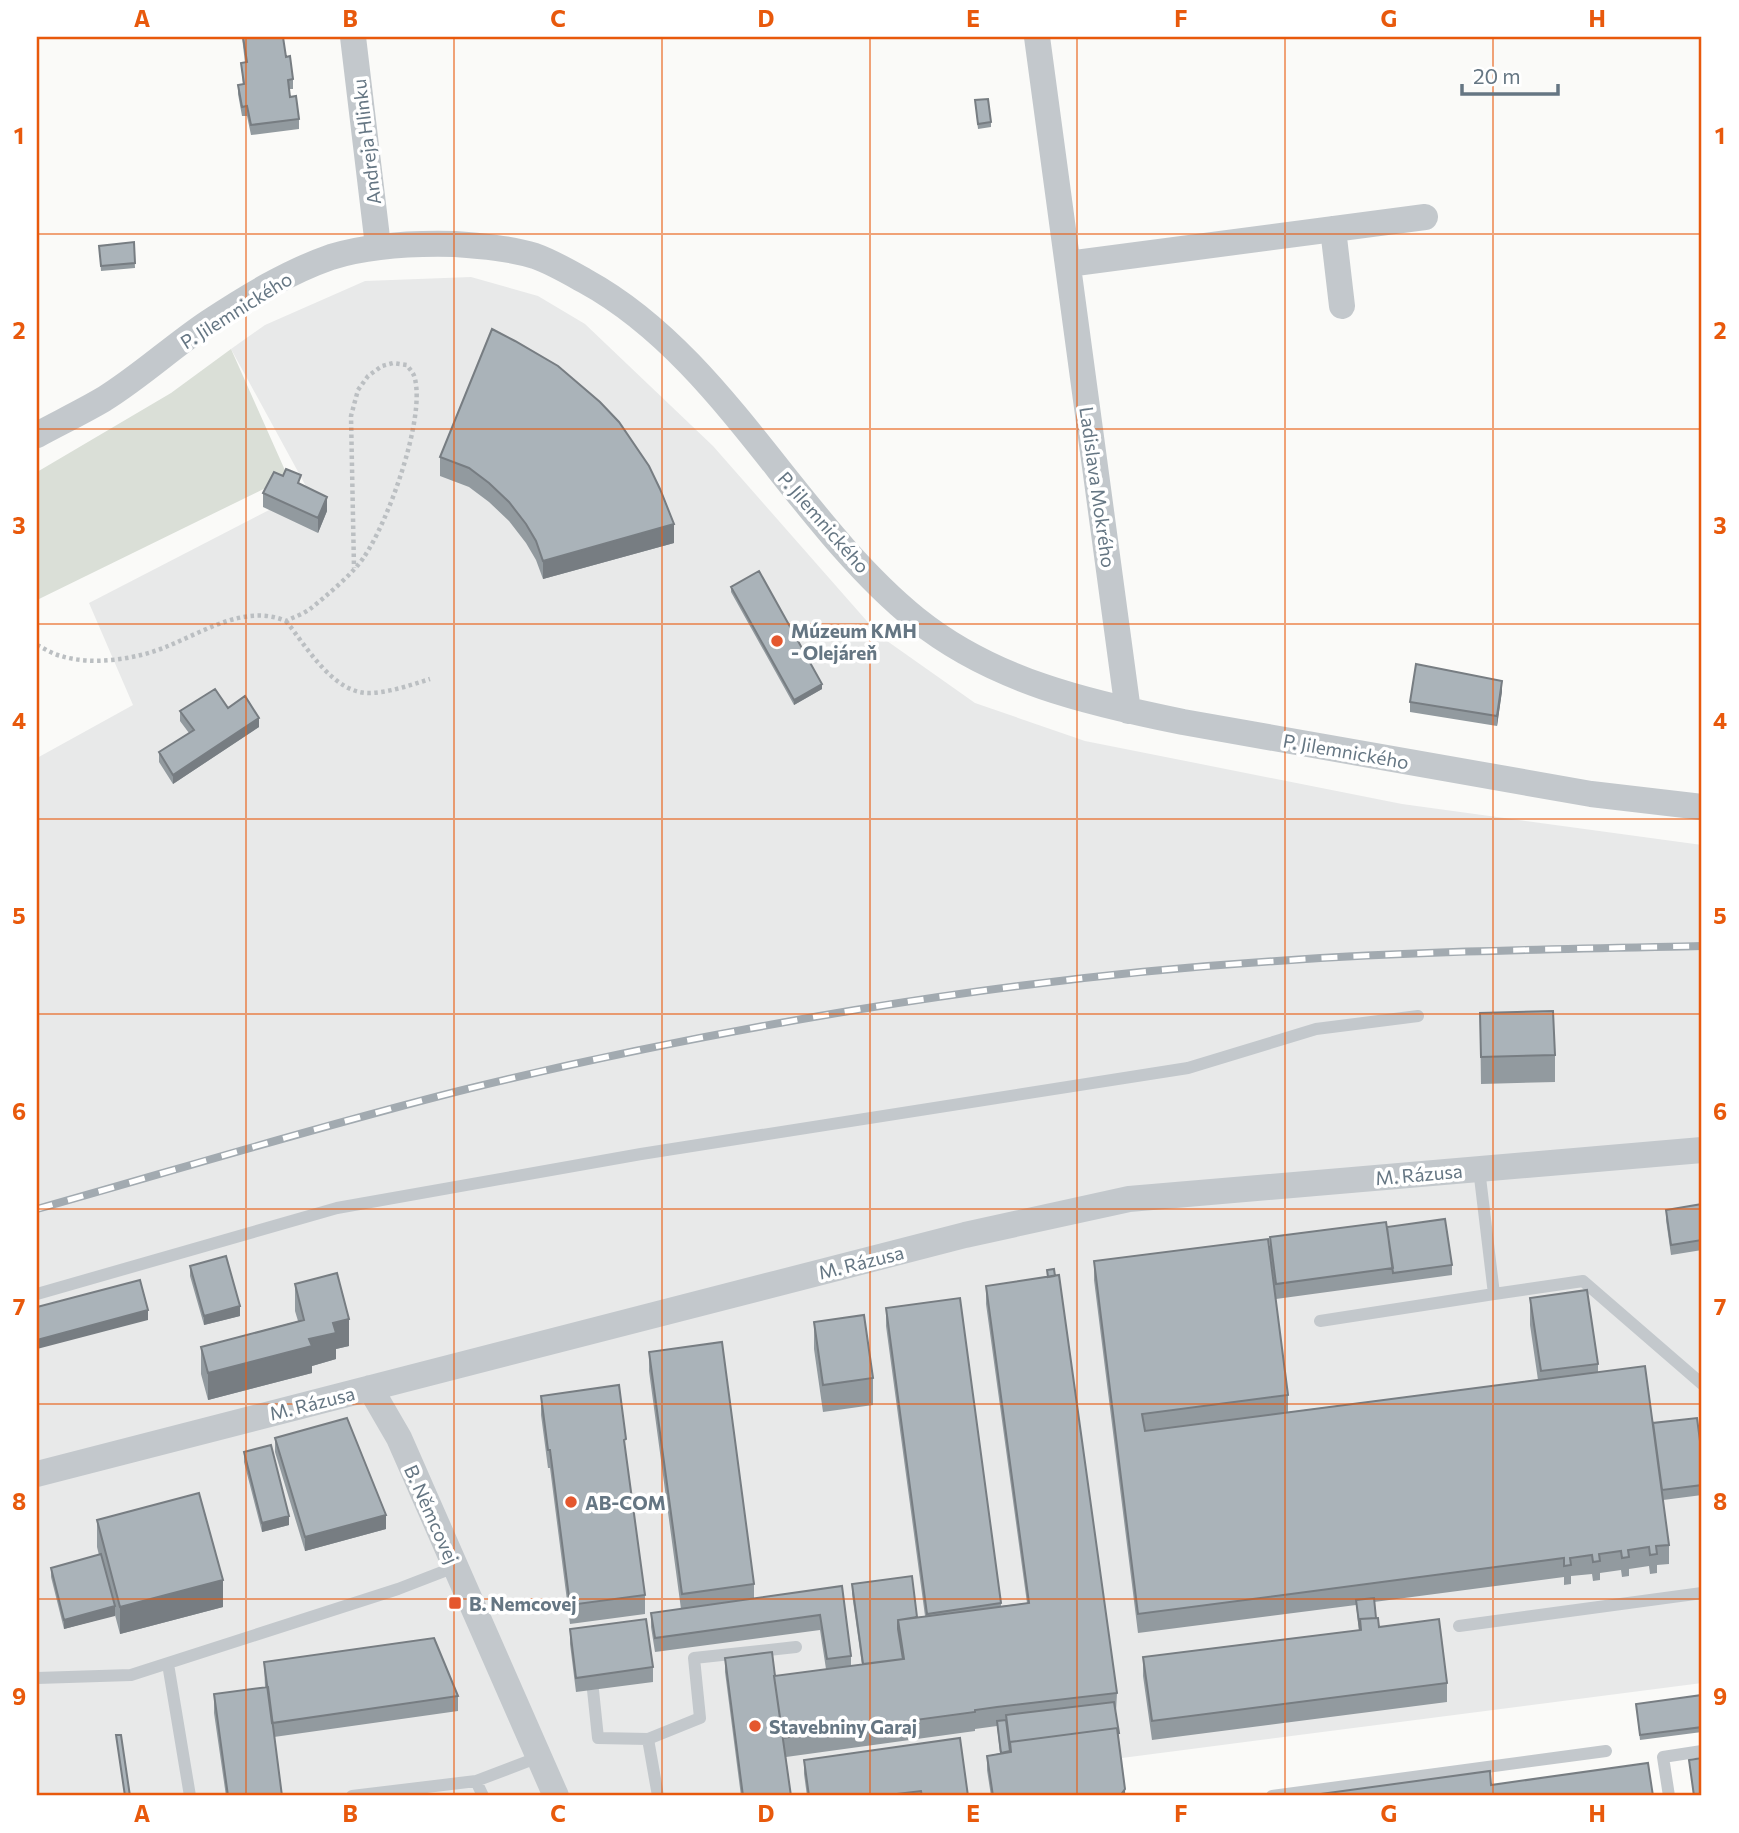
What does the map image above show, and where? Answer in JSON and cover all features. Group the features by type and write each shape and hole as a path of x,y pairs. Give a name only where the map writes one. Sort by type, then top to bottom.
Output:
{"street":[{"name":"Andreja Hlinku","path":"353,37 379,246"},
{"name":"Ladislava Mokrého","path":"1037,37 1128,711"},
{"path":"1068,264 1425,217"},
{"path":"1333,229 1342,306"},
{"name":"P. Jilemnického","path":"37,435 103,399 208,322 276,281 331,257 379,246 433,243 489,246 536,257 571,273 610,295 653,330 690,365 725,404 842,547 881,587 917,619 960,650 1022,680 1128,711 1183,722 1577,792 1702,807"},
{"name":"M. Rázusa","path":"37,1474 951,1238 1129,1199 1702,1150"},
{"name":"B. Němcovej","path":"370,1388 398,1438 556,1796"}],"lane":[{"path":"37,1293 337,1208 641,1154 1188,1068 1316,1029 1418,1016"},
{"path":"1479,1169 1494,1294"},
{"path":"1320,1321 1583,1281 1702,1384"},
{"path":"37,1678 131,1675 398,1589 455,1567"},
{"path":"1459,1626 1702,1593"},
{"path":"593,1690 597,1738 648,1739 700,1718 694,1658 796,1647"},
{"path":"168,1664 190,1796"},
{"path":"648,1739 658,1796"},
{"path":"1669,1796 1663,1757 1702,1751"},
{"path":"1272,1796 1606,1752"},
{"path":"352,1796 476,1781 538,1757"},
{"path":"476,1781 483,1796"}],"path":[{"path":"286,621 308,610 355,568 380,529 405,460 414,426 416,385 414,375 407,365 393,363 382,366 368,376 358,390 351,416 355,568"},
{"path":"37,645 63,657 111,660 165,648 247,616 273,615 286,621 330,676 351,690 369,694 399,689 430,679"}],"shaded area":[{"path":"471,277 538,296 585,324 713,446 880,636 975,703 1085,741 1402,804 1702,845 1702,1683 1122,1758 1126,1796 37,1796 37,758 133,705 89,603 308,490 231,349 265,325 365,281"},
{"path":"231,349 288,477 37,600 37,472 171,393"}],"building":[{"path":"243,37 283,37 286,57 290,56 293,79 288,80 290,97 296,96 299,119 251,125 247,106 242,107 238,85 244,84 241,63 247,62"},
{"path":"988,99 991,122 978,124 975,100"},
{"path":"134,242 135,263 101,266 99,246"},
{"path":"492,329 558,366 619,422 649,466 674,524 543,561 536,541 509,502 469,468 440,457"},
{"path":"286,469 301,475 298,483 327,497 318,518 263,493 274,472 283,476"},
{"name":"Múzeum KMH - Olejáreň","path":"759,571 822,684 794,700 731,587"},
{"path":"1416,664 1502,681 1497,716 1410,702"},
{"path":"215,689 228,708 245,696 259,718 173,775 159,752 194,730 180,711"},
{"path":"1553,1011 1555,1055 1481,1057 1480,1013"},
{"path":"1702,1204 1702,1240 1671,1245 1666,1210"},
{"path":"1445,1219 1452,1265 1393,1273 1387,1227"},
{"path":"1386,1222 1393,1268 1276,1284 1270,1237"},
{"path":"1268,1239 1288,1395 1142,1414 1145,1431 1645,1366 1669,1545 1656,1546 1657,1554 1650,1555 1649,1547 1628,1550 1629,1557 1622,1558 1621,1551 1599,1554 1600,1561 1593,1562 1592,1555 1570,1558 1571,1565 1564,1566 1564,1558 1138,1614 1094,1261"},
{"path":"226,1256 240,1306 204,1316 190,1266"},
{"path":"1054,1269 1055,1276 1048,1277 1047,1270"},
{"path":"337,1273 349,1319 333,1323 336,1333 309,1339 312,1346 208,1373 201,1347 304,1320 295,1284"},
{"path":"1059,1275 1117,1693 997,1707 783,1738 774,1676 904,1659 898,1620 1029,1603 986,1286"},
{"path":"140,1280 148,1310 37,1340 37,1307"},
{"path":"1587,1290 1598,1364 1541,1371 1530,1298"},
{"path":"960,1298 1001,1603 927,1614 886,1308"},
{"path":"864,1315 873,1378 823,1385 814,1322"},
{"path":"722,1342 754,1584 682,1594 649,1352"},
{"path":"619,1385 645,1595 570,1605 541,1396"},
{"path":"347,1418 386,1515 305,1537 275,1438"},
{"path":"1697,1418 1702,1456 1702,1485 1662,1490 1653,1423"},
{"path":"271,1445 289,1516 262,1523 244,1452"},
{"path":"199,1493 223,1580 120,1607 97,1520"},
{"path":"101,1554 115,1606 64,1620 51,1568"},
{"path":"912,1576 917,1617 898,1620 903,1659 863,1664 852,1584"},
{"path":"842,1586 851,1656 827,1659 820,1615 655,1638 651,1613"},
{"path":"1374,1598 1376,1618 1360,1619 1360,1630 1356,1600"},
{"path":"1378,1618 1379,1627 1439,1619 1447,1683 1152,1721 1143,1657 1361,1630 1360,1619"},
{"path":"646,1619 653,1667 576,1678 570,1629"},
{"path":"434,1638 458,1696 272,1723 264,1662"},
{"name":"Stavebniny Garaj","path":"772,1652 791,1796 743,1796 725,1658"},
{"path":"268,1687 282,1796 228,1796 214,1694"},
{"path":"1702,1695 1702,1727 1640,1735 1636,1704"},
{"path":"1114,1702 1119,1733 1117,1728 1010,1742 1010,1746 1006,1715"},
{"path":"1006,1720 1010,1751 1001,1753 997,1721"},
{"path":"1117,1728 1125,1789 1120,1796 993,1796 987,1756 1011,1752 1010,1742"},
{"path":"116,1735 121,1735 130,1796 125,1796"},
{"path":"960,1738 968,1796 922,1796 921,1791 880,1796 809,1796 804,1760"},
{"path":"1702,1758 1702,1796 1694,1796 1689,1760"},
{"path":"1648,1763 1653,1796 1306,1796 1490,1771 1491,1785"}],"railway":[{"path":"37,1209 356,1118 511,1078 707,1037 907,1002 1118,974 1277,961 1543,949 1702,946"}],"place":[{"name":"Múzeum KMH - Olejáreň","path":"777,641"},
{"name":"AB-COM","path":"571,1502"},
{"name":"B. Nemcovej","path":"455,1603"},
{"name":"Stavebniny Garaj","path":"755,1726"}]}
